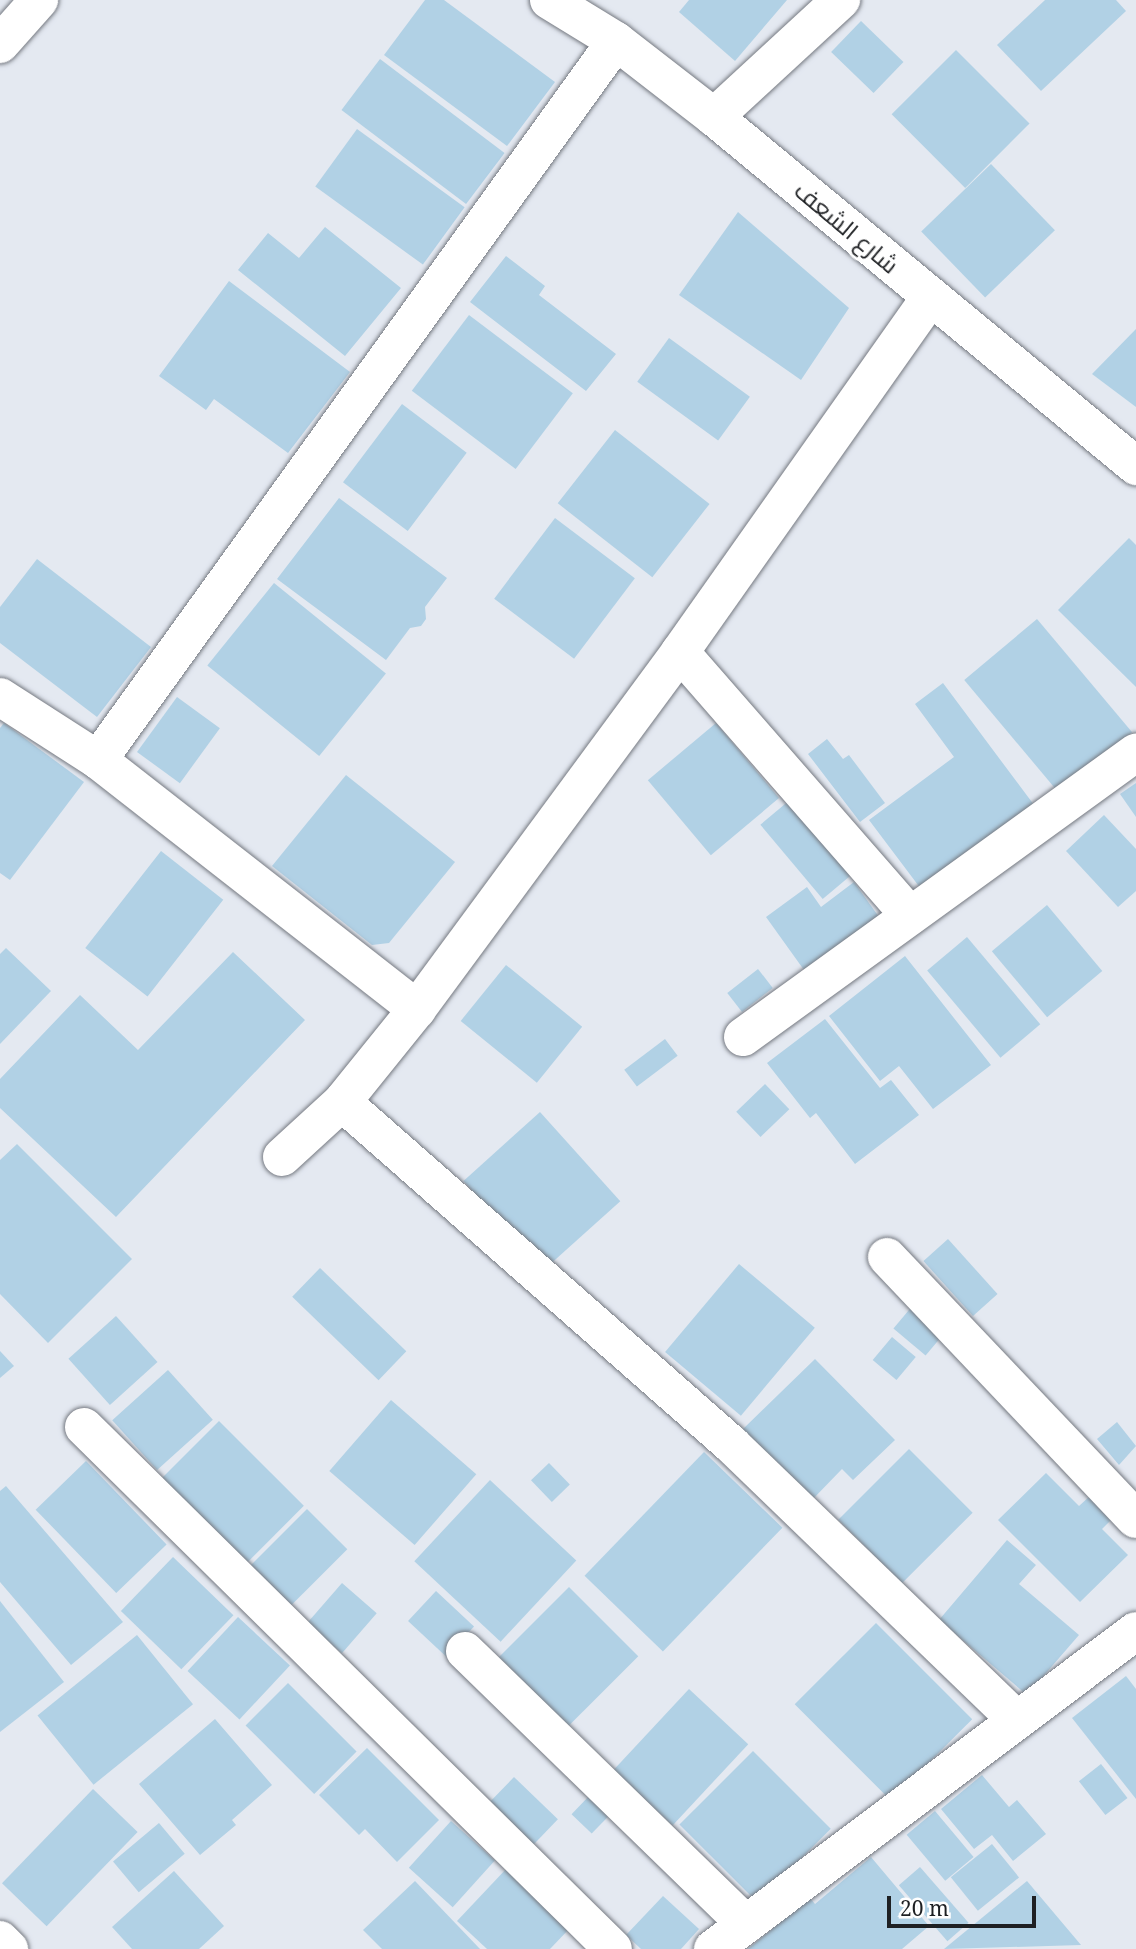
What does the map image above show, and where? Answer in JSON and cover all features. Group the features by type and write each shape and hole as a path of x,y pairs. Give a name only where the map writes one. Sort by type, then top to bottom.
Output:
{"street":[{"path":"0,44 40,0"},
{"name":"شارع الشعف","path":"549,0 616,41 714,117 1136,466"},
{"path":"714,117 841,0"},
{"path":"98,760 616,41"},
{"path":"282,1157 342,1102 417,1009 680,652 930,297"},
{"path":"680,652 910,916"},
{"path":"0,697 98,760 417,1009"},
{"path":"743,1037 1136,752"},
{"path":"342,1102 732,1445 1017,1720"},
{"path":"887,1256 1136,1519"},
{"path":"84,1427 613,1949"},
{"path":"713,1949 1136,1631"},
{"path":"466,1651 746,1924"},
{"path":"0,1940 9,1949"}],"building":[{"path":"425,0 444,0 555,82 507,146 384,55"},
{"path":"689,0 787,0 735,61 679,12"},
{"path":"1045,0 1116,0 1126,11 1041,91 997,45"},
{"path":"861,21 903,62 874,93 831,52"},
{"path":"956,50 1030,124 965,188 892,114"},
{"path":"380,59 505,153 466,204 341,110"},
{"path":"357,129 465,207 423,265 315,186"},
{"path":"991,164 1055,230 985,298 921,231"},
{"path":"738,212 849,308 801,380 679,295"},
{"path":"325,227 401,288 345,356 238,270 268,233 299,258"},
{"path":"506,256 545,286 539,295 616,354 586,391 470,302"},
{"path":"229,281 350,372 288,453 214,399 206,410 159,376"},
{"path":"469,315 573,393 516,469 412,391"},
{"path":"1136,329 1136,407 1092,374"},
{"path":"669,338 750,397 718,440 637,382"},
{"path":"402,404 467,453 408,531 343,482"},
{"path":"615,430 710,504 652,577 558,503"},
{"path":"339,498 447,578 425,607 426,619 421,626 410,628 386,660 277,579"},
{"path":"555,518 635,578 574,659 494,599"},
{"path":"1129,538 1136,545 1136,687 1058,610"},
{"path":"37,559 151,647 97,717 0,643 0,607"},
{"path":"274,583 386,674 319,756 207,665"},
{"path":"1037,619 1132,732 1059,793 964,680"},
{"path":"943,683 1037,809 924,893 869,820 954,757 915,704"},
{"path":"177,697 220,728 180,783 137,752"},
{"path":"4,723 84,782 10,880 0,873 0,728"},
{"path":"716,723 779,798 711,855 648,780"},
{"path":"827,739 843,759 849,755 885,803 860,822 808,754"},
{"path":"346,775 455,862 389,943 372,945 272,866"},
{"path":"1136,783 1136,817 1120,794"},
{"path":"791,799 853,873 823,899 760,825"},
{"path":"1104,815 1136,849 1136,891 1118,907 1066,851"},
{"path":"161,851 223,900 148,997 85,948"},
{"path":"854,882 884,924 809,977 766,917 807,887 821,907"},
{"path":"1047,905 1102,971 1047,1017 992,951"},
{"path":"967,937 1040,1024 1000,1058 927,970"},
{"path":"6,948 51,991 0,1044 0,954"},
{"path":"233,952 305,1020 116,1217 0,1108 0,1079 80,995 138,1050"},
{"path":"905,956 991,1065 933,1109 899,1066 880,1081 829,1016"},
{"path":"506,965 582,1027 537,1083 461,1021"},
{"path":"758,969 773,988 742,1012 727,993"},
{"path":"825,1019 880,1088 891,1080 919,1115 855,1164 816,1113 810,1118 767,1063"},
{"path":"665,1039 678,1056 637,1086 624,1070"},
{"path":"765,1084 789,1109 761,1137 736,1112"},
{"path":"540,1112 620,1201 544,1270 463,1181"},
{"path":"17,1144 132,1259 48,1343 0,1294 0,1160"},
{"path":"948,1239 998,1294 973,1316 923,1261"},
{"path":"739,1264 815,1328 741,1416 665,1352"},
{"path":"320,1268 406,1351 379,1380 292,1297"},
{"path":"914,1304 946,1331 926,1356 893,1329"},
{"path":"116,1316 157,1362 110,1405 68,1359"},
{"path":"892,1337 916,1357 896,1380 873,1360"},
{"path":"0,1351 14,1366 0,1378"},
{"path":"815,1359 895,1440 853,1480 842,1469 811,1501 742,1430"},
{"path":"168,1370 213,1420 157,1470 112,1420"},
{"path":"391,1400 476,1474 415,1545 329,1471"},
{"path":"219,1421 304,1506 247,1563 162,1478"},
{"path":"1117,1422 1136,1446 1119,1465 1097,1439"},
{"path":"909,1449 973,1513 902,1583 838,1520"},
{"path":"704,1452 782,1528 663,1651 585,1576"},
{"path":"86,1461 167,1544 116,1593 36,1510"},
{"path":"549,1463 570,1485 552,1502 531,1480"},
{"path":"1046,1473 1079,1506 1090,1496 1112,1519 1102,1529 1128,1555 1080,1602 998,1520"},
{"path":"490,1480 576,1560 501,1642 414,1561"},
{"path":"6,1486 123,1622 71,1665 0,1582 0,1491"},
{"path":"307,1509 347,1549 290,1607 250,1566"},
{"path":"1007,1540 1036,1565 1019,1584 1079,1635 1027,1695 939,1620"},
{"path":"173,1557 233,1615 181,1669 121,1611"},
{"path":"342,1583 377,1613 342,1653 307,1623"},
{"path":"569,1587 638,1656 568,1726 499,1657"},
{"path":"436,1591 474,1626 446,1656 408,1621"},
{"path":"0,1601 64,1682 0,1732"},
{"path":"238,1617 290,1665 239,1720 188,1671"},
{"path":"876,1623 972,1719 891,1800 795,1704"},
{"path":"137,1635 193,1704 94,1785 38,1716"},
{"path":"1126,1676 1136,1689 1136,1799 1072,1718"},
{"path":"288,1683 357,1752 314,1794 246,1725"},
{"path":"689,1689 748,1744 673,1825 613,1770"},
{"path":"215,1719 272,1785 232,1820 236,1825 200,1855 139,1784"},
{"path":"367,1748 439,1820 397,1862 365,1829 359,1835 319,1795"},
{"path":"753,1751 831,1829 757,1902 679,1825"},
{"path":"1101,1764 1127,1798 1105,1815 1079,1781"},
{"path":"982,1775 1009,1807 1017,1800 1046,1834 1013,1861 992,1835 974,1849 941,1809"},
{"path":"514,1777 558,1819 532,1846 488,1804"},
{"path":"93,1789 138,1832 47,1926 2,1883"},
{"path":"591,1794 611,1813 592,1834 572,1814"},
{"path":"935,1811 974,1857 945,1881 907,1835"},
{"path":"451,1821 495,1860 453,1907 409,1868"},
{"path":"159,1823 185,1854 139,1892 113,1862"},
{"path":"992,1844 1019,1877 978,1911 951,1877"},
{"path":"871,1857 929,1926 902,1949 748,1949 810,1898 815,1904"},
{"path":"920,1867 969,1923 947,1941 899,1885"},
{"path":"507,1868 571,1927 550,1949 487,1949 457,1921"},
{"path":"174,1871 224,1926 199,1949 132,1949 112,1927"},
{"path":"415,1881 480,1949 382,1949 363,1930"},
{"path":"1027,1881 1081,1945 944,1949"},
{"path":"663,1896 699,1929 681,1949 641,1949 626,1935"}]}
